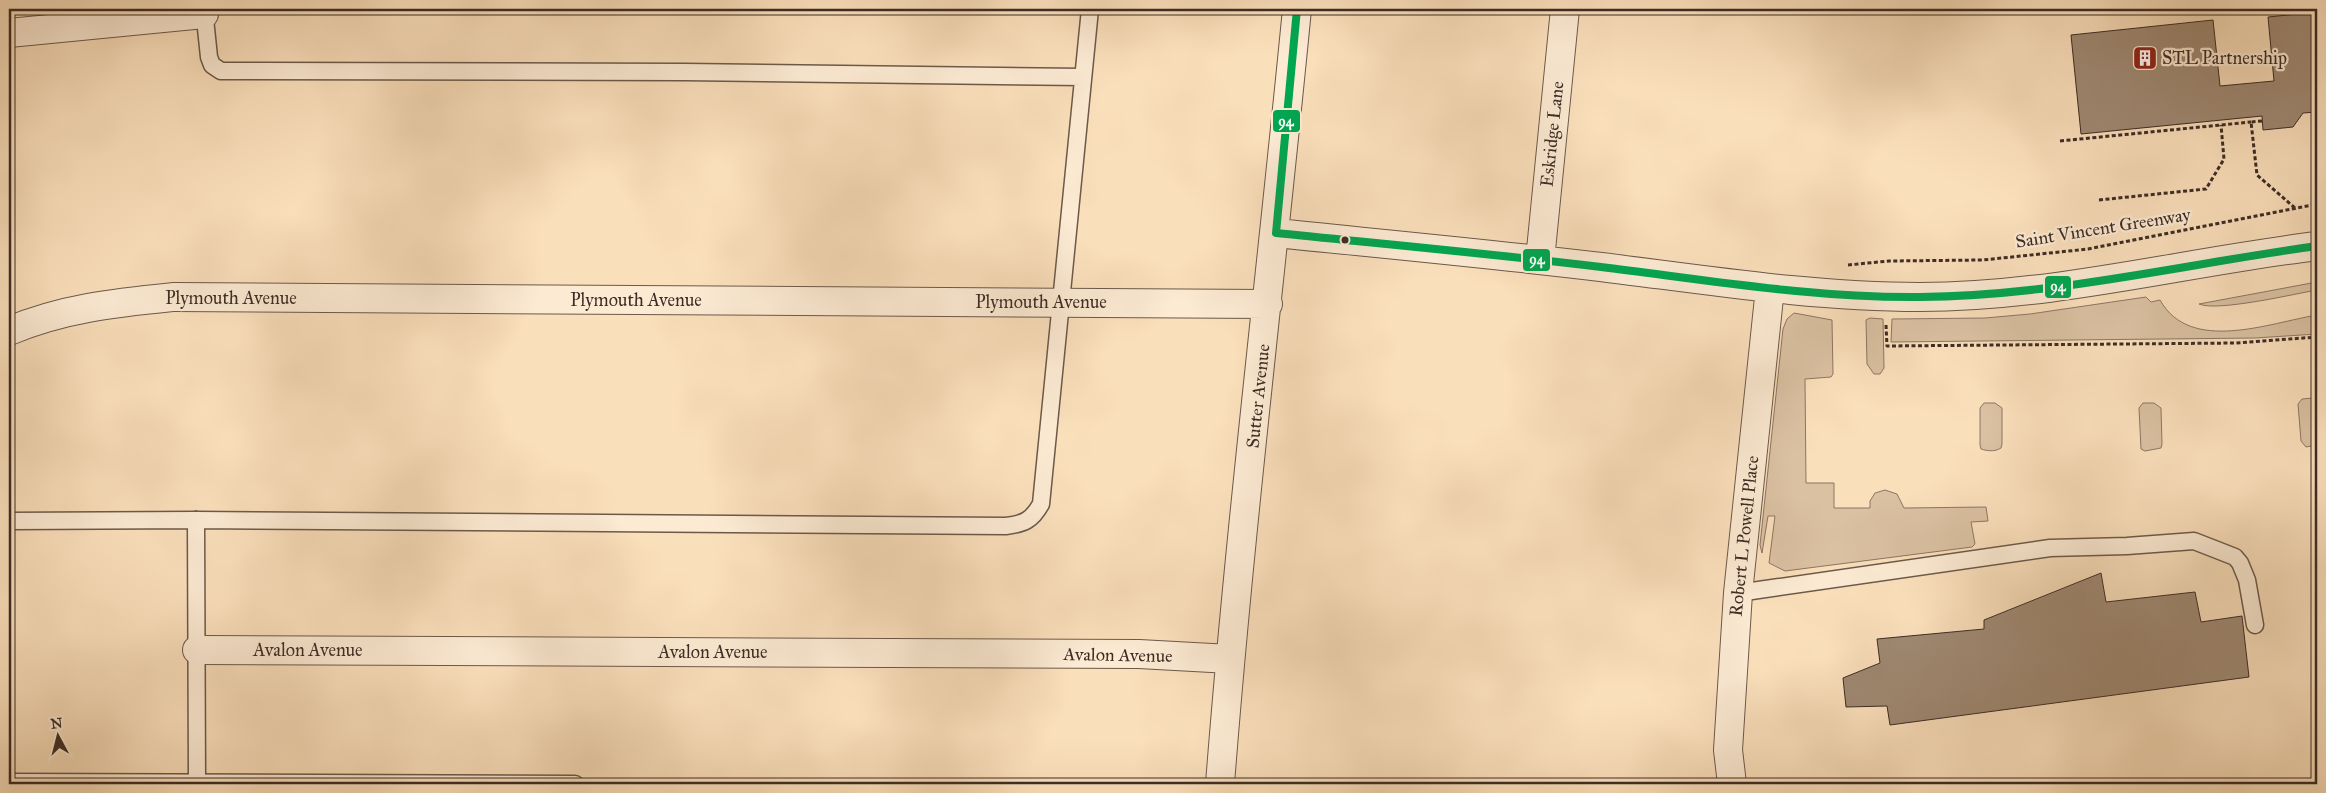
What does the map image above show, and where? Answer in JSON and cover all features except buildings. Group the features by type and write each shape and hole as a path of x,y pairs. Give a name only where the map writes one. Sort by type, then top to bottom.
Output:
{"street":[{"name":"Sutter Avenue","path":"1220,784 1230,659 1276,233 1297,9"},
{"name":"Eskridge Lane","path":"1540,260 1565,9"},
{"path":"9,33 204,12"},
{"path":"1276,233 1540,260 1770,288 1850,296 1922,298 2002,294 2317,246"},
{"name":"Robert L Powell Place","path":"1732,784 1728,750 1738,593 1770,288"},
{"name":"Plymouth Avenue","path":"9,331 31,322 95,305 174,297 1268,304"},
{"name":"Avalon Avenue","path":"196,650 1139,654 1230,659"}],"lane":[{"path":"9,521 196,520 1006,526 1021,524 1033,517 1040,504 1062,302 1090,9"},
{"path":"204,12 209,57 212,65 221,71 694,72 1083,77"},
{"path":"196,520 197,783"},
{"path":"1738,593 2050,548 2127,546 2194,541 2235,557 2240,563 2248,580 2255,625"},
{"path":"9,782 575,784"}],"path":[{"path":"2060,141 2262,120"},
{"path":"2251,122 2257,175 2296,208"},
{"path":"2099,200 2206,189 2224,159 2221,125"},
{"name":"Saint Vincent Greenway","path":"1842,266 1889,261 1983,260 2079,250 2317,204"},
{"path":"1886,323 1887,346 2236,343 2317,337"}],"shaded area":[{"path":"2317,282 2317,290 2222,306 2199,304"},
{"path":"2146,297 2151,302 2160,300 2173,316 2190,326 2210,331 2254,328 2317,315 2317,334 2255,338 1891,342 1892,319 1985,318 2030,314"},
{"path":"1794,313 1832,320 1833,374 1831,377 1805,379 1806,483 1834,483 1834,508 1870,508 1870,501 1875,493 1885,490 1897,494 1904,508 1986,507 1988,521 1971,522 1975,544 1972,547 1785,571 1769,563 1775,516 1768,516 1762,553 1760,545 1783,329 1787,319"},
{"path":"1870,318 1883,319 1884,368 1880,374 1874,374 1867,364 1866,320"},
{"path":"2302,399 2317,399 2317,445 2306,447 2301,441 2298,404"},
{"path":"1984,403 1995,403 2002,408 2002,444 2001,448 1996,450 1988,451 1981,449 1980,408"},
{"path":"2143,403 2154,403 2161,408 2161,448 2145,451 2141,449 2139,408"}],"transit line":[{"name":"94","path":"1276,233 1297,9"},
{"name":"94","path":"1276,233 1560,262 1760,287 1880,297 1970,295 2020,291 2119,278 2317,246"}],"place":[{"name":"STL Partnership","path":"2145,58"}]}
